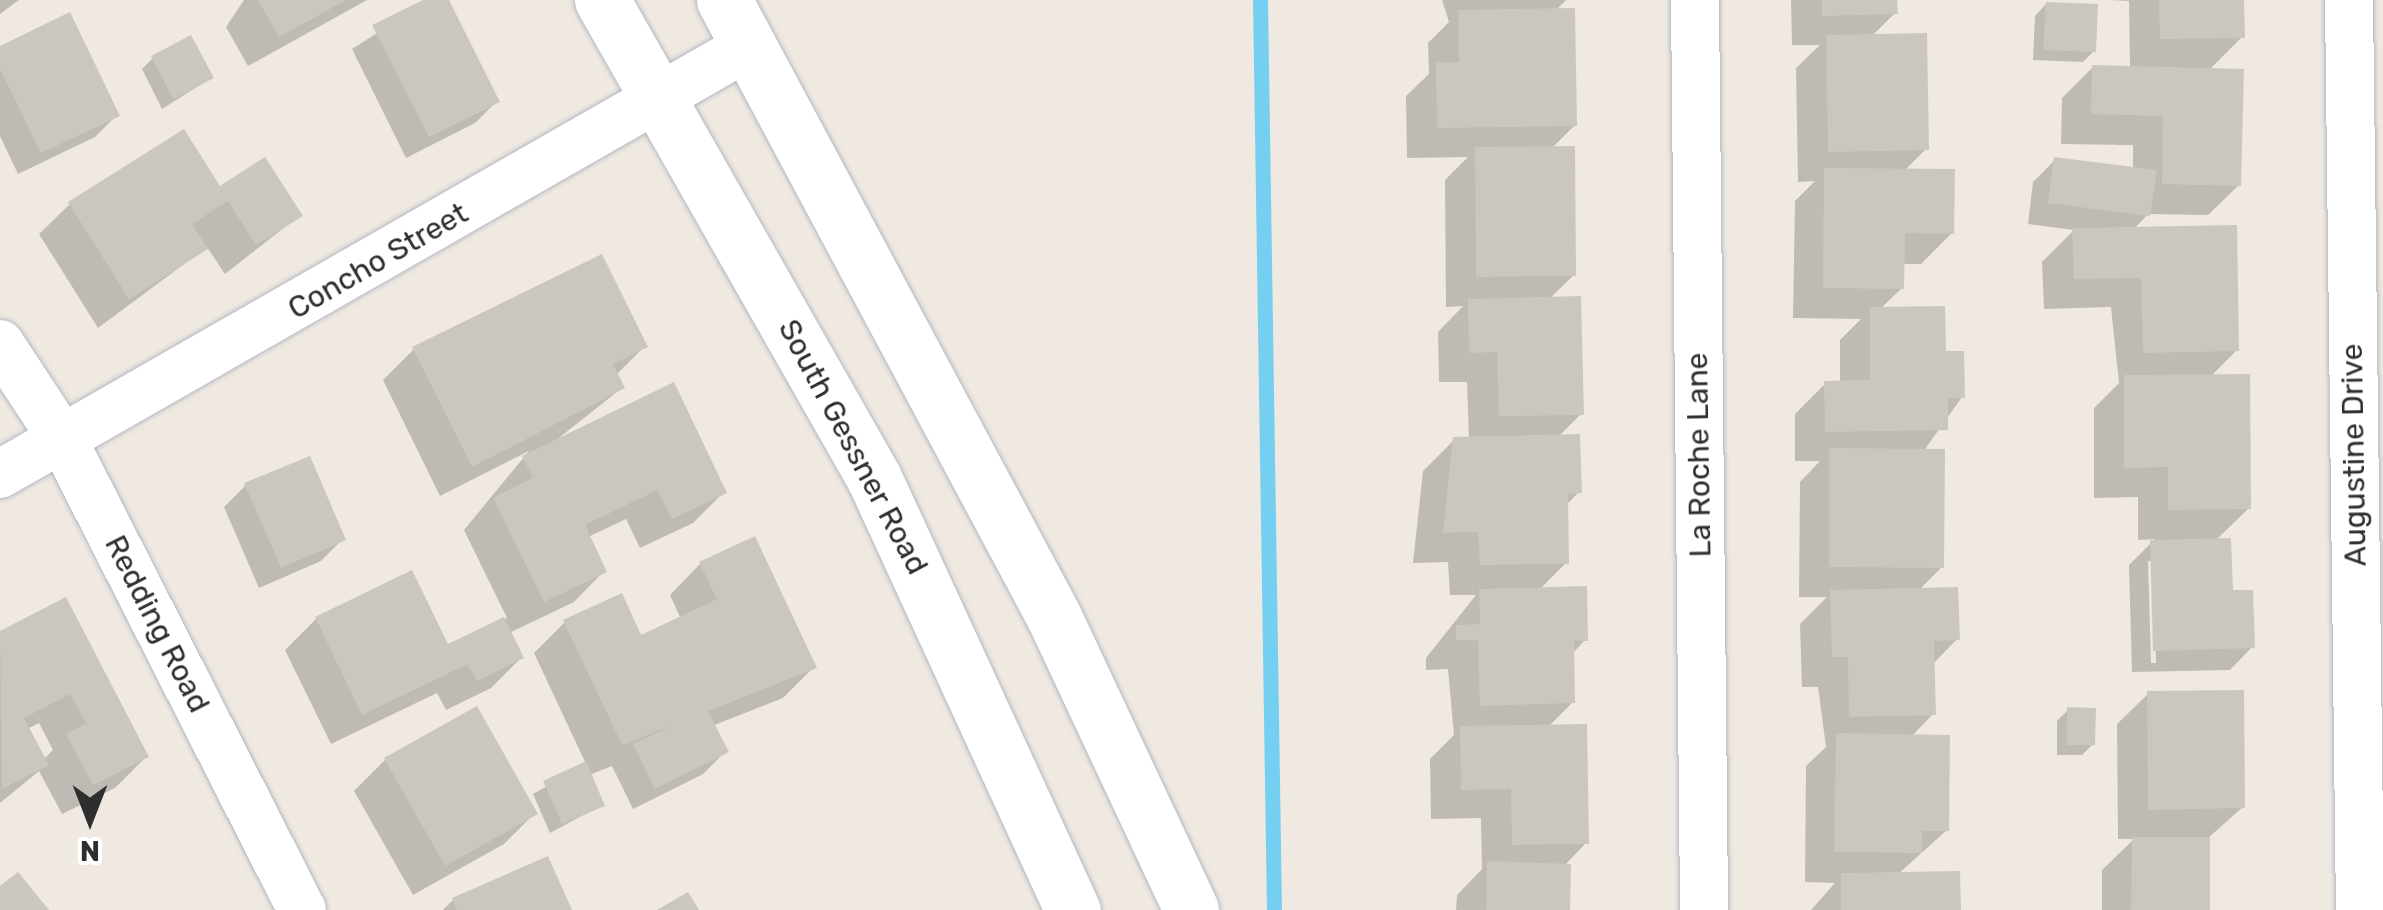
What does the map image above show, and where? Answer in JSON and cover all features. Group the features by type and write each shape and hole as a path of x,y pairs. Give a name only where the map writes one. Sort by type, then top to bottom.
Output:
{"main road":[{"name":"South Gessner Road","path":"602,0 664,100 874,478 1074,910"},
{"path":"738,22 1054,617 1191,910"}],"street":[{"name":"La Roche Lane","path":"1695,0 1704,910"},
{"name":"Augustine Drive","path":"2350,0 2369,541 2360,910"},
{"name":"Concho Street","path":"0,474 664,100 738,22"},
{"name":"Redding Road","path":"0,344 63,440 302,910"}],"building":[{"path":"258,0 346,0 279,37"},
{"path":"423,0 449,0 500,102 429,137 372,25"},
{"path":"1822,0 1897,0 1898,14 1822,16"},
{"path":"2159,0 2244,0 2245,38 2160,39"},
{"path":"2046,2 2098,4 2096,52 2043,50"},
{"path":"1575,8 1577,126 1437,128 1436,63 1459,62 1458,10"},
{"path":"70,12 120,116 41,153 0,69 0,46"},
{"path":"1927,33 1929,150 1828,152 1826,35"},
{"path":"191,35 214,78 173,99 151,56"},
{"path":"2092,65 2244,69 2241,186 2162,184 2163,116 2091,114"},
{"path":"184,129 220,186 265,157 303,216 256,245 228,201 192,224 208,249 129,299 68,202"},
{"path":"1575,146 1576,276 1476,277 1475,147"},
{"path":"2054,157 2157,170 2150,216 2048,203"},
{"path":"1824,168 1955,169 1954,234 1905,233 1904,289 1823,288"},
{"path":"2237,225 2239,351 2143,353 2141,278 2074,279 2072,228"},
{"path":"602,254 648,347 613,364 625,388 472,467 412,347"},
{"path":"1581,296 1584,415 1499,416 1497,352 1469,353 1468,299"},
{"path":"1945,306 1946,351 1964,351 1965,398 1948,398 1948,430 1825,432 1824,381 1870,380 1870,307"},
{"path":"2250,374 2251,509 2168,510 2168,467 2124,468 2124,375"},
{"path":"674,382 727,493 672,519 657,490 585,525 607,572 544,602 493,498 533,478 522,456"},
{"path":"1580,434 1582,493 1568,494 1569,564 1480,565 1478,532 1443,533 1453,437"},
{"path":"1829,448 1945,449 1944,568 1829,567"},
{"path":"310,456 346,540 281,568 244,483"},
{"path":"755,536 817,668 622,745 563,620 622,593 641,635 717,599 699,562"},
{"path":"2231,538 2233,590 2253,590 2255,648 2153,651 2150,540"},
{"path":"412,570 448,644 504,617 524,658 477,681 468,664 362,715 315,617"},
{"path":"1587,586 1588,641 1574,641 1575,703 1480,706 1478,640 1456,640 1456,625 1480,624 1479,589"},
{"path":"1958,587 1960,640 1934,641 1936,715 1849,717 1848,657 1832,657 1830,590"},
{"path":"66,597 149,757 93,785 66,734 86,723 70,694 24,718 49,765 2,789 0,631"},
{"path":"2244,690 2245,808 2148,810 2147,691"},
{"path":"477,706 538,814 445,866 384,758"},
{"path":"2067,707 2096,708 2095,745 2067,745"},
{"path":"707,709 729,752 655,789 633,744"},
{"path":"1587,724 1589,844 1512,845 1511,789 1461,790 1460,726"},
{"path":"1836,733 1950,735 1949,831 1922,831 1922,853 1834,852"},
{"path":"586,761 605,806 562,824 543,781"},
{"path":"2132,837 2210,837 2210,910 2131,910"},
{"path":"548,856 572,910 457,910 452,898"},
{"path":"1487,861 1571,864 1570,910 1486,910"},
{"path":"1960,871 1961,910 1841,910 1841,873"},
{"path":"18,872 49,910 0,910 0,886"},
{"path":"688,892 699,910 657,910"}],"waterway":[{"path":"1260,0 1274,910"}]}
